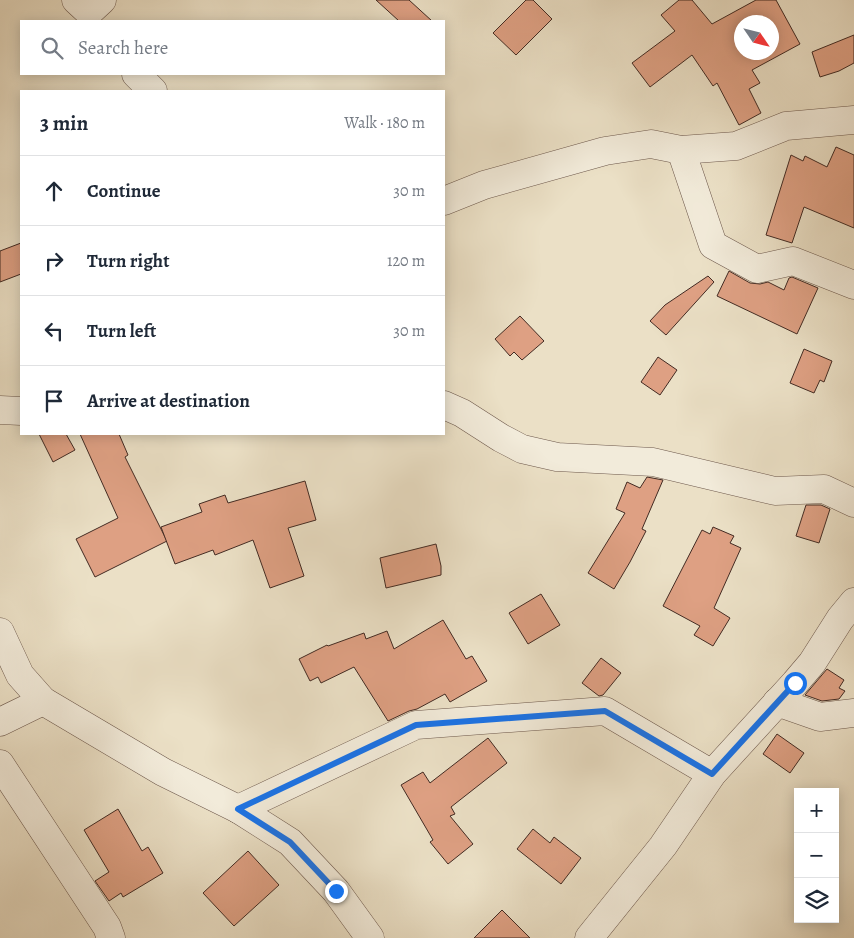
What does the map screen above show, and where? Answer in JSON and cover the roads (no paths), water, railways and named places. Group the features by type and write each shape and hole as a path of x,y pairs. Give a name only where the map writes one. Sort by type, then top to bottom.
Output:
{"street":[{"path":"137,75 152,90"},
{"path":"445,202 484,185 605,151 651,144 680,150 736,146 786,126 854,120"},
{"path":"680,150 713,246 757,269 793,261 854,285"},
{"path":"445,405 462,413 522,449 557,457 653,462 776,492 824,488 854,503"},
{"path":"0,410 20,411"},
{"path":"589,938 663,846 712,774 812,663 840,619 854,602"},
{"path":"0,632 20,675 43,701 163,772 238,809 290,842 336,891 370,938"},
{"path":"0,722 43,701"},
{"path":"778,702 820,717 854,713"},
{"path":"238,809 416,725 436,723 605,711 712,774"},
{"path":"0,764 107,927 111,938"}]}
